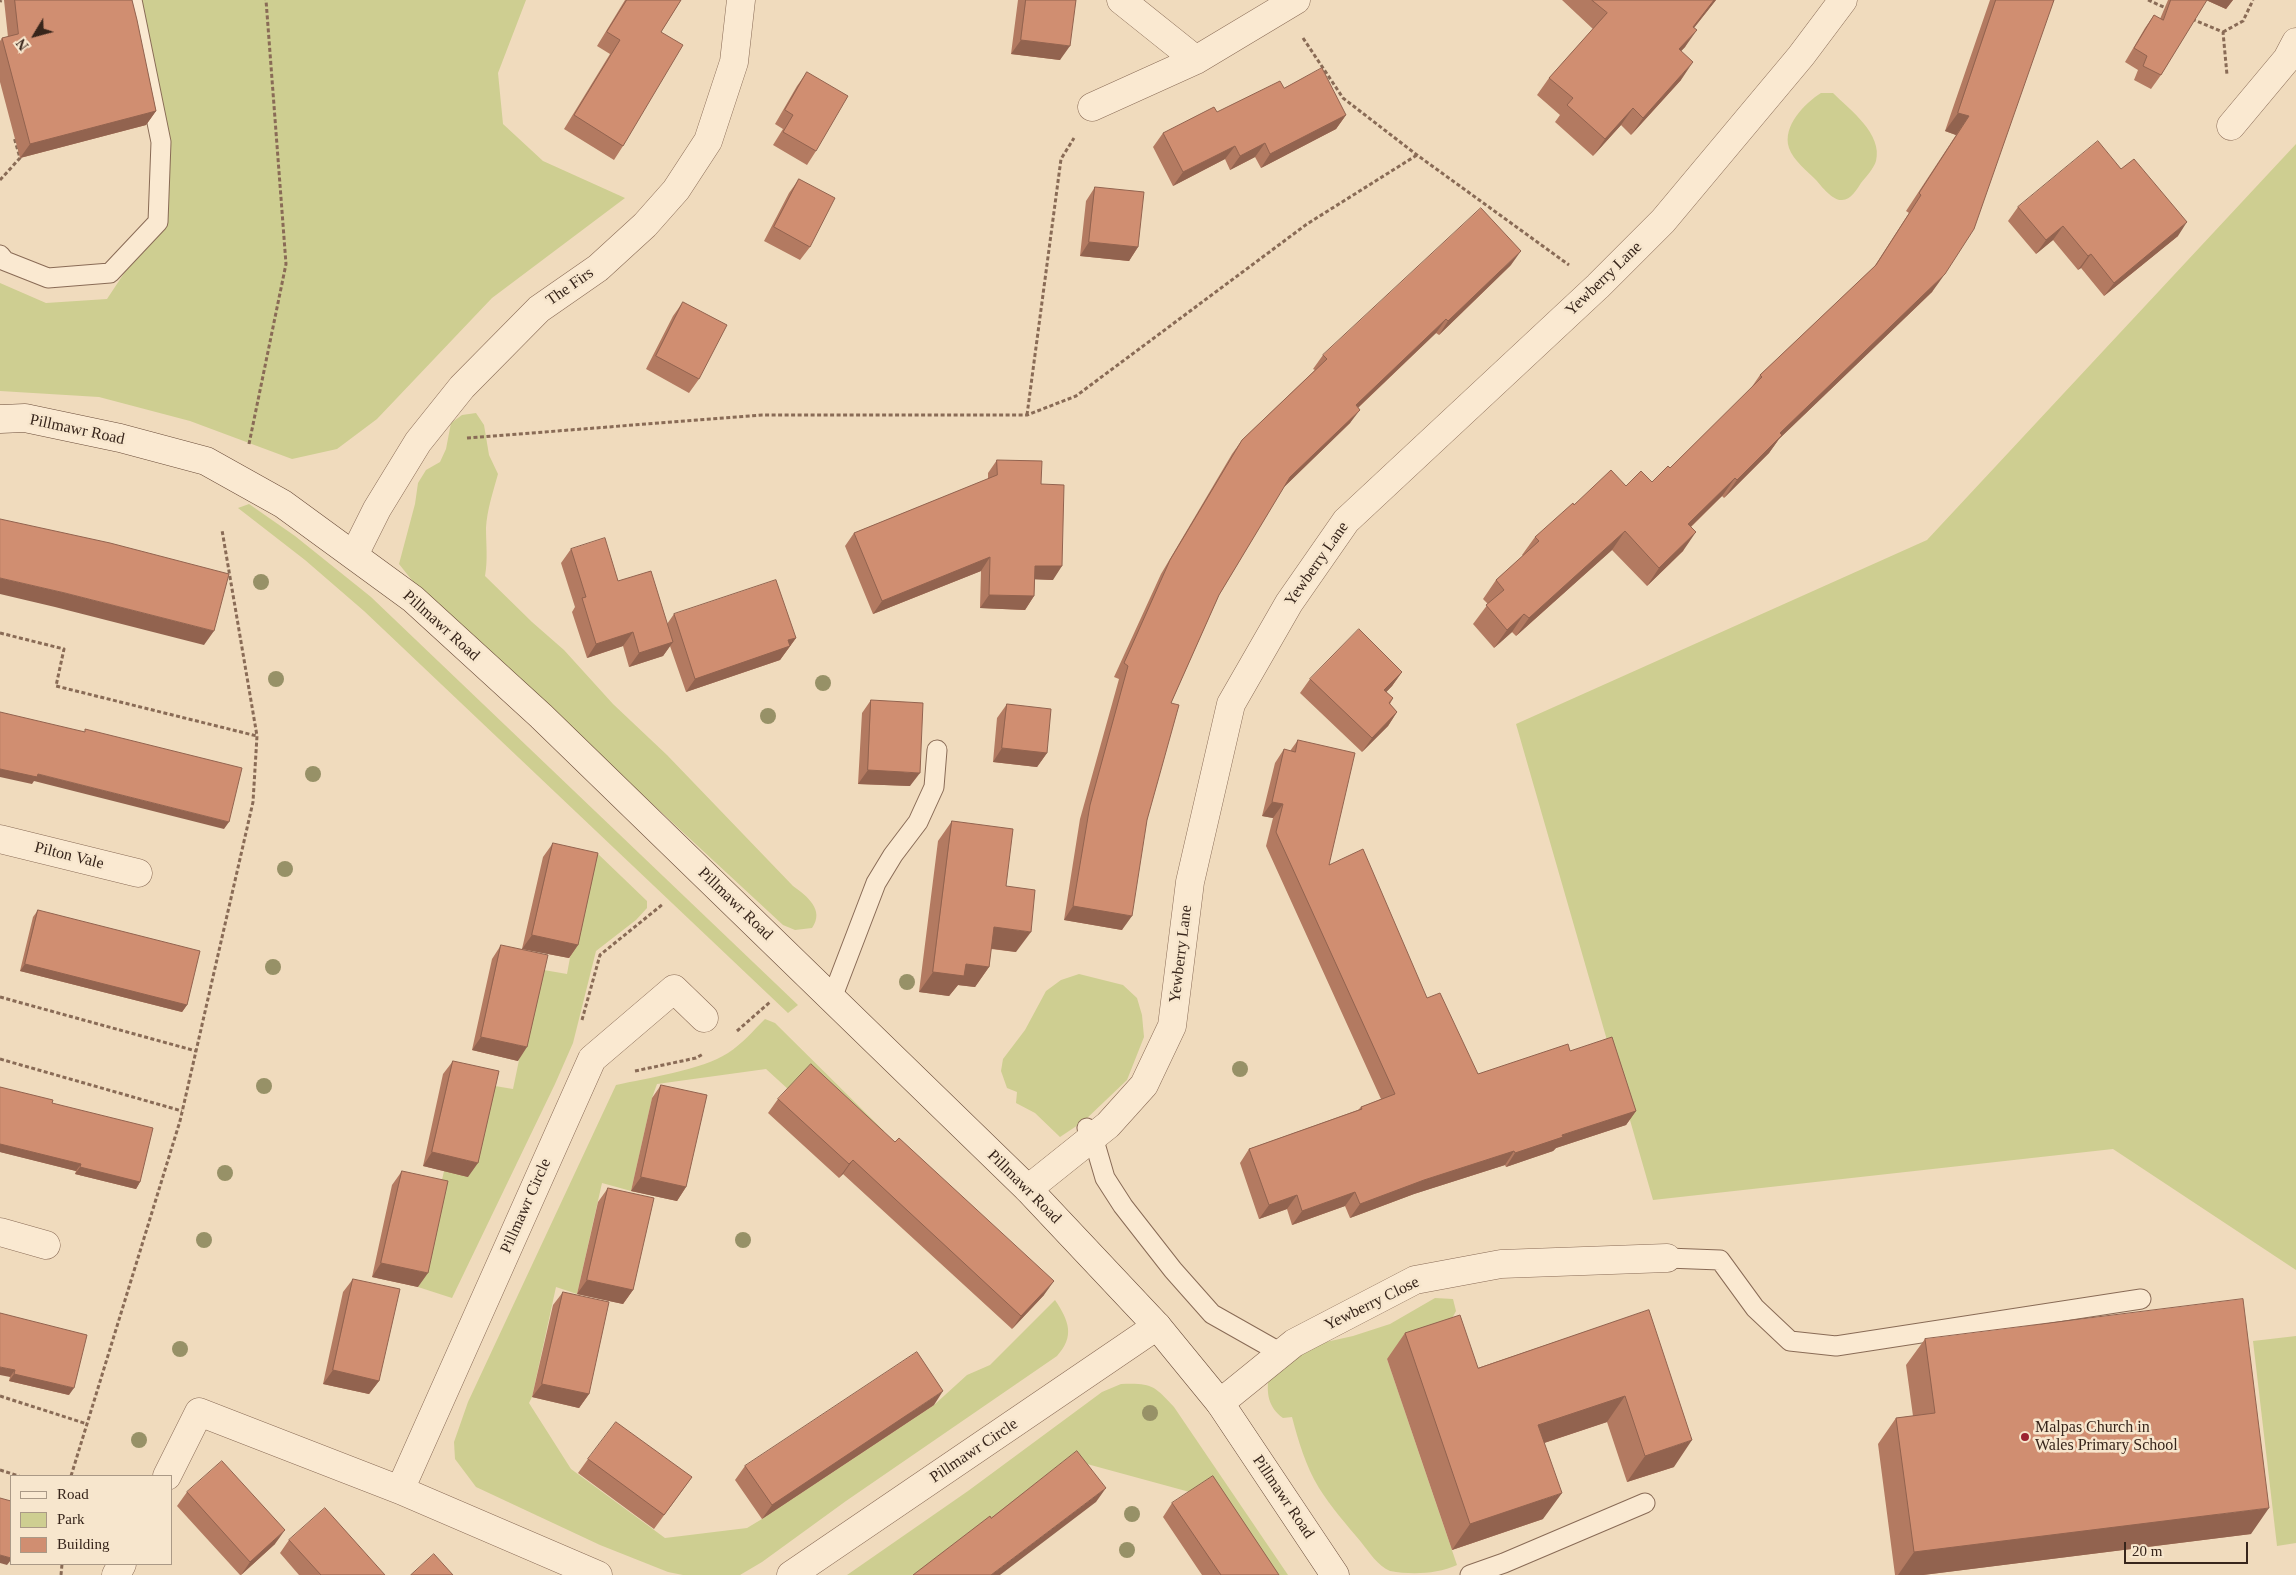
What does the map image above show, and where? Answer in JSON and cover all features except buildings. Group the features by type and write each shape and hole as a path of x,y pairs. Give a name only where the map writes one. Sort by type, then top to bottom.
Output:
{"street":[{"name":"The Firs","path":"354,555 377,509 418,442 462,387 539,309 598,268 645,225 676,190 708,141 734,62 741,0"},
{"path":"1121,0 1196,60"},
{"name":"Yewberry Lane","path":"1028,1189 1090,1132 1108,1125 1144,1085 1172,1026 1190,882 1231,704 1289,603 1346,521 1598,286 1663,220 1801,56 1843,0"},
{"path":"1092,107 1196,60 1289,4"},
{"path":"2231,126 2287,59 2296,42"},
{"name":"Pillmawr Road","path":"0,419 25,418 120,438 206,461 283,504 413,599 541,716 1028,1189 1157,1326 1220,1403 1335,1575"},
{"name":"Pilton Vale","path":"0,840 138,873"},
{"name":"Pillmawr Circle","path":"400,1490 592,1059 674,989 704,1018"},
{"path":"0,1232 46,1245"},
{"name":"Yewberry Close","path":"1220,1403 1294,1343 1415,1280 1501,1264 1667,1258"},
{"name":"Pillmawr Circle","path":"791,1575 1157,1326"},
{"path":"167,1475 199,1412 400,1490 598,1575"}],"lane":[{"path":"0,255 5,261 48,278 110,274 158,222 161,142 132,0"},
{"path":"832,998 876,883 918,822 934,787 937,750"},
{"path":"1090,1132 1105,1178 1123,1206 1173,1270 1212,1314 1281,1353"},
{"path":"1667,1258 1720,1260 1755,1308 1790,1341 1836,1346 2141,1299"},
{"path":"1470,1575 1504,1564 1645,1503"}],"path":[{"path":"247,452 286,264 266,0"},
{"path":"2148,0 2173,11"},
{"path":"2223,32 2243,21 2253,0"},
{"path":"1289,4 1343,98 1417,155 1598,286"},
{"path":"2190,18 2223,32"},
{"path":"2223,32 2231,126"},
{"path":"1027,416 1061,159 1092,107"},
{"path":"0,180 20,158 12,129"},
{"path":"418,442 762,415 1027,416 1076,396 1307,224 1417,155"},
{"path":"71,1475 182,1111 253,802 257,736 222,530"},
{"path":"0,633 64,649 56,686 257,736"},
{"path":"582,1021 600,955 663,904"},
{"path":"0,997 196,1051"},
{"path":"759,1012 770,1002"},
{"path":"633,1072 696,1058 704,1053"},
{"path":"0,1059 182,1111"},
{"path":"0,1396 87,1424"},
{"path":"0,1470 17,1475"}],"green space":[{"path":"132,0 526,0 498,73 503,124 543,161 625,198 492,298 377,419 337,449 292,459 190,421 99,397 0,391 0,283 46,303 107,299 158,222 161,142"},
{"path":"1821,93 1833,93 1864,123 1875,141 1876,161 1872,169 1853,194 1845,200 1839,200 1828,193 1797,161 1789,148 1789,132 1796,116"},
{"path":"2296,144 2296,1270 2113,1149 1653,1200 1516,724 1927,540"},
{"path":"476,413 484,425 489,455 498,474 486,528 487,558 485,576 564,650 613,704 667,755 793,886 809,899 813,904 816,915 812,928 795,930 783,925 415,584 399,564 415,504 418,483 426,470 440,462 446,449 451,423 462,415"},
{"path":"249,504 295,536 371,597 798,1005 788,1013 364,611 305,560 238,508"},
{"path":"596,852 647,901 647,908 636,920 596,951 573,1043 452,1298 418,1287 444,1171 489,1085 513,1089 538,969 567,974 588,860"},
{"path":"1079,974 1123,985 1137,998 1142,1015 1144,1037 1127,1080 1084,1121 1060,1137 1035,1113 1016,1103 1017,1092 1007,1088 1001,1071 1003,1059 1025,1030 1046,991 1061,980"},
{"path":"765,1019 775,1023 884,1131 872,1143 789,1090 766,1069 657,1084 652,1098 631,1191 602,1183 577,1294 556,1287 532,1397 529,1403 571,1469 665,1538 747,1528 934,1405 967,1375 990,1365 1055,1300 1067,1322 1068,1335 1063,1349 1057,1356 846,1501 762,1562 740,1575 683,1575 668,1572 600,1545 476,1487 455,1459 454,1442 468,1402 616,1085 674,1073 717,1059 738,1046"},
{"path":"1435,1298 1453,1299 1456,1311 1440,1341 1387,1359 1457,1565 1433,1572 1390,1571 1371,1554 1339,1515 1314,1480 1306,1462 1292,1417 1283,1418 1271,1404 1268,1394 1269,1375 1317,1344 1353,1336 1390,1324"},
{"path":"2296,1336 2296,1543 2277,1546 2253,1341"},
{"path":"1121,1384 1139,1384 1151,1387 1162,1394 1174,1407 1288,1575 1260,1575 1197,1494 1087,1464 921,1575 847,1575 968,1491 1102,1392"}],"place":[{"name":"Malpas Church in Wales Primary School","path":"2025,1437"}]}
